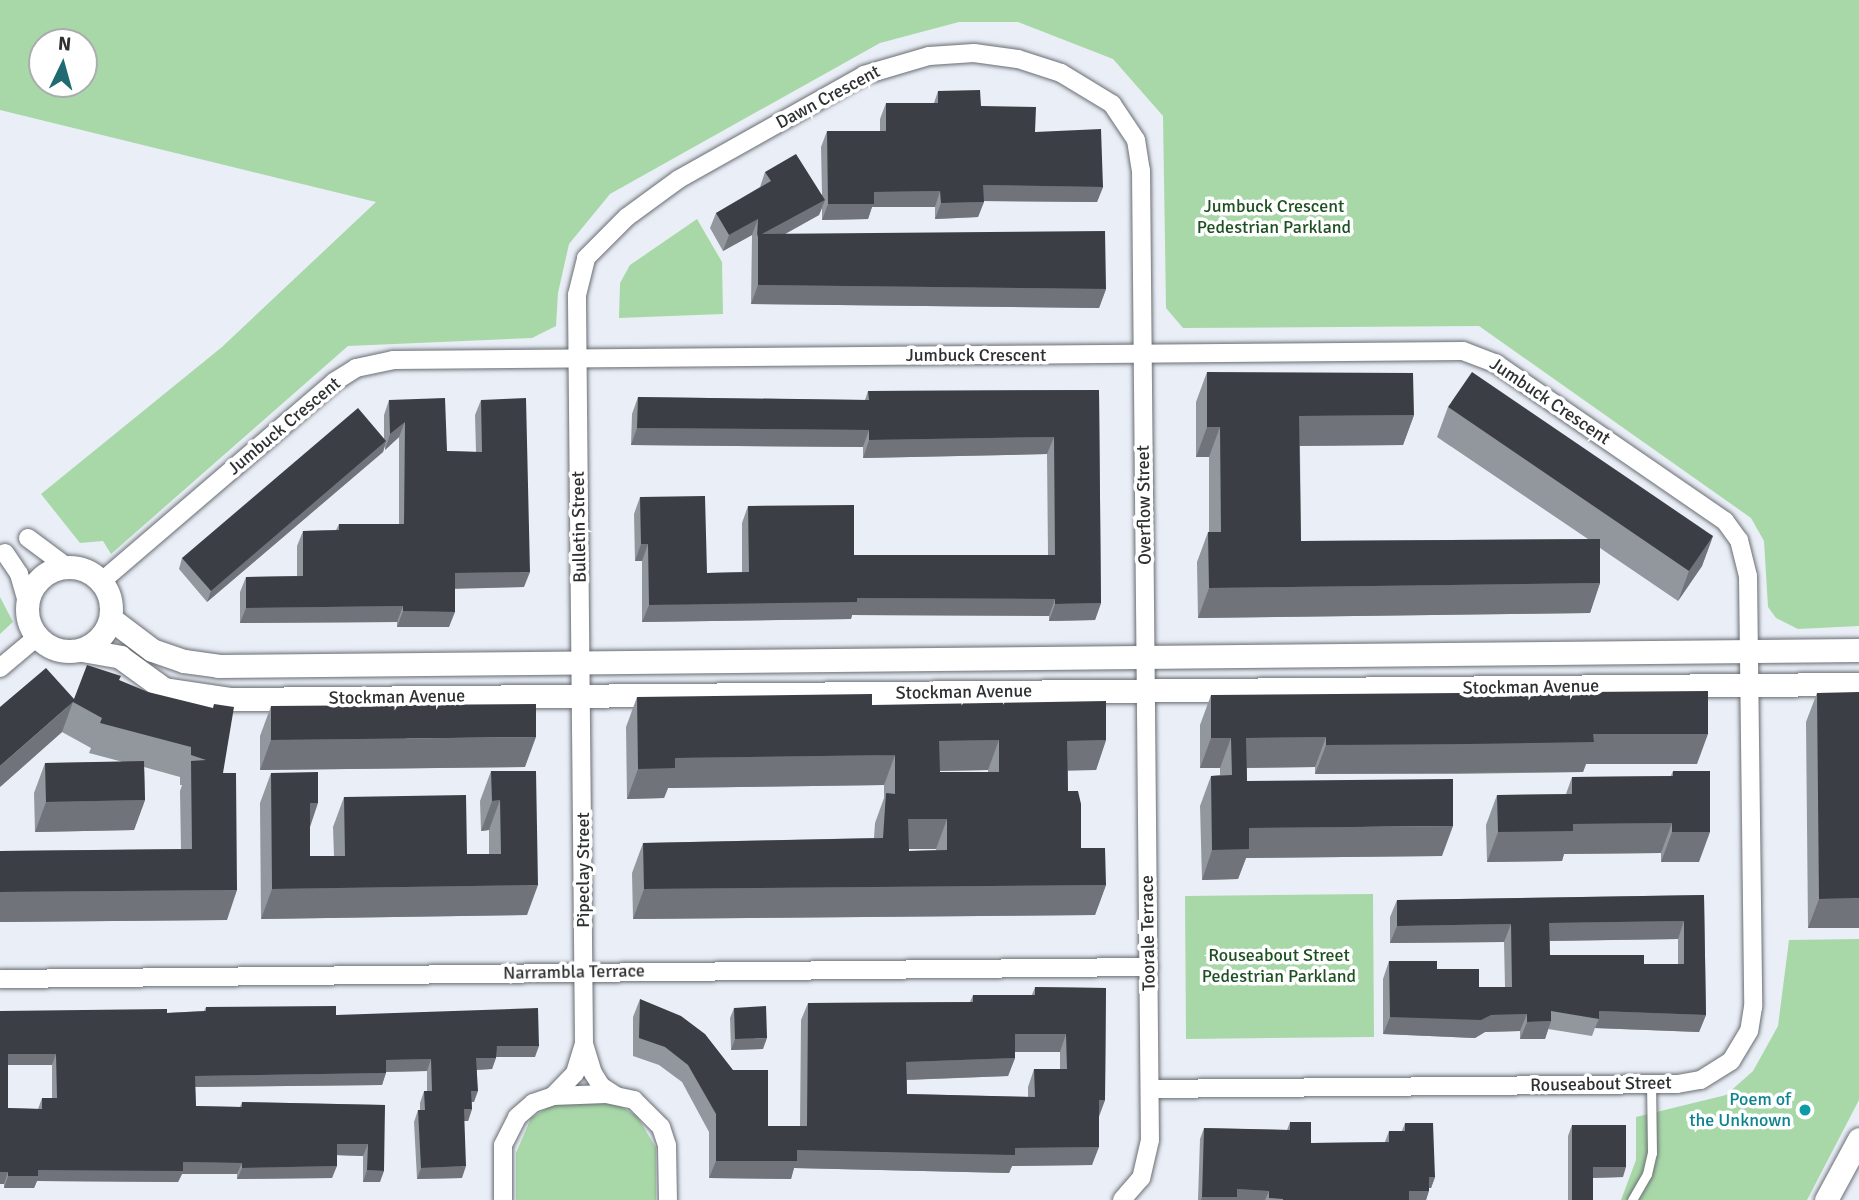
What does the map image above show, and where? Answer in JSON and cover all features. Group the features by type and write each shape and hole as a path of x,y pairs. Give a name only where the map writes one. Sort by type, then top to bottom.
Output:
{"street":[{"name":"Dawn Crescent","path":"578,358 581,270 594,247 627,217 679,179 864,75 929,56 974,53 1018,59 1071,78 1112,104 1130,127 1141,170 1143,353"},
{"name":"Jumbuck Crescent","path":"102,581 356,368 393,360 1451,350 1485,358 1725,521 1740,540 1747,564 1749,668"},
{"name":"Overflow Street","path":"1143,353 1146,656"},
{"name":"Bulletin Street","path":"578,358 581,696"},
{"path":"5,553 19,574 27,601 27,614 37,637 58,650 82,650 100,638 111,619 110,597 102,581 87,570 67,567 29,538"},
{"path":"27,601 38,579 67,567"},
{"name":"Stockman Avenue","path":"111,619 152,650 201,665 1146,656 1749,668 1859,684"},
{"path":"0,668 37,637"},
{"name":"Stockman Avenue","path":"82,650 120,657 164,689 208,698 1146,690 1749,668 1859,650"},
{"name":"Toorale Terrace","path":"1122,1200 1140,1178 1149,1153 1146,656"},
{"name":"Rouseabout Street","path":"1150,1089 1689,1083 1711,1075 1731,1061 1749,1031 1749,668"},
{"name":"Pipeclay Street","path":"581,696 584,1044 593,1073 601,1086 616,1095"},
{"name":"Narrambla Terrace","path":"0,979 1149,967"},
{"name":"Pipeclay Street","path":"553,1096 575,1073 584,1044"},
{"path":"503,1200 503,1146 511,1126 524,1109 553,1096 616,1095 642,1105 661,1127 667,1145 668,1200"},
{"path":"1826,1200 1859,1139"}],"lane":[{"path":"1632,1200 1647,1174 1651,1153 1651,1084"}],"green space":[{"name":"Jumbuck Crescent Pedestrian Parkland","path":"0,0 1859,0 1859,626 1798,629 1776,618 1768,607 1764,541 1751,518 1479,326 1183,328 1166,308 1163,116 1113,59 1018,22 959,22 880,43 610,194 569,244 558,293 556,326 532,338 348,346 111,554 103,541 80,543 41,494 222,347 376,202 0,110"},
{"path":"697,219 722,262 723,314 619,318 620,283 630,265"},
{"path":"0,597 13,622 0,634"},
{"name":"Rouseabout Street Pedestrian Parkland","path":"1373,894 1374,1037 1186,1039 1185,896"},
{"path":"1859,939 1859,1100 1807,1200 1621,1200 1636,1160 1636,1117 1726,1095 1753,1071 1778,1026 1789,940"},
{"path":"608,1099 637,1116 656,1148 656,1200 516,1200 516,1153 531,1118 559,1101"}],"building":[{"path":"980,90 981,106 1036,107 1035,132 1101,129 1103,187 983,185 984,202 941,203 940,191 874,192 874,204 828,204 827,131 886,131 886,103 938,103 938,91"},
{"path":"796,154 825,200 758,234 757,237 758,219 729,235 716,213 771,181 765,172"},
{"path":"1105,231 1106,289 758,285 758,234"},
{"path":"1207,372 1413,373 1414,415 1299,416 1301,541 1600,539 1600,583 1209,588 1208,532 1221,532 1220,427 1207,427"},
{"path":"1472,372 1713,536 1689,571 1448,407"},
{"path":"1099,390 1101,603 1055,604 1055,599 857,598 857,602 649,605 648,544 641,544 640,497 705,496 707,573 749,572 748,506 854,505 854,555 1055,555 1054,437 869,440 869,430 637,428 638,397 869,400 868,391"},
{"path":"445,398 447,451 482,452 481,400 526,398 530,572 455,573 455,612 403,611 403,606 246,608 246,577 303,576 303,531 339,530 339,524 404,524 405,422 390,434 389,400"},
{"path":"358,408 386,441 211,591 182,558"},
{"path":"87,665 121,676 119,680 148,692 213,708 214,704 234,707 223,773 236,773 237,890 0,892 0,851 192,849 191,761 206,760 191,755 191,747 100,723 102,718 73,702 0,766 0,707 46,668 74,699"},
{"path":"1708,691 1708,734 1593,734 1594,742 1468,744 1326,745 1326,737 1246,738 1247,781 1453,779 1453,826 1249,828 1249,849 1212,850 1211,776 1232,775 1231,738 1211,738 1211,695"},
{"path":"1859,692 1859,898 1819,899 1817,693"},
{"path":"872,694 872,705 1106,701 1106,740 1067,741 1068,791 1078,791 1081,804 1081,848 1105,848 1106,885 644,889 643,843 883,838 886,793 895,794 895,755 675,758 675,768 638,769 637,697","holes":["999,740 999,772 940,772 939,741","908,819 947,819 947,850 909,851"]},
{"path":"536,704 536,737 271,740 271,706"},
{"path":"144,761 145,800 46,802 45,763"},
{"path":"491,771 536,771 538,885 272,889 271,773 318,772 318,803 310,803 310,856 345,856 344,797 466,795 467,854 501,854 500,800 492,801"},
{"path":"1673,771 1710,771 1710,832 1672,832 1672,823 1573,824 1573,831 1498,832 1497,795 1572,794 1572,777 1673,776"},
{"path":"1704,895 1706,1015 1599,1011 1599,1019 1551,1011 1551,1021 1527,1022 1527,1014 1491,1015 1481,1020 1390,1017 1389,961 1437,961 1437,969 1479,969 1479,987 1512,987 1511,924 1397,926 1397,900","holes":["1684,921 1684,964 1644,964 1644,955 1550,955 1549,923"]},
{"path":"1035,987 1106,988 1105,1100 1099,1100 1099,1147 1015,1148 1015,1155 797,1150 797,1161 716,1161 716,1114 688,1065 665,1047 639,1038 640,999 681,1016 705,1034 733,1070 768,1070 768,1126 807,1126 808,1003 973,1002 973,995 1035,995","holes":["1015,1034 1066,1034 1067,1069 1034,1069 1035,1097 907,1094 906,1062 1015,1058"]},
{"path":"336,1006 336,1015 538,1008 539,1046 497,1046 496,1058 476,1058 478,1091 471,1091 472,1109 464,1109 466,1166 421,1168 418,1110 425,1110 424,1091 432,1091 431,1059 386,1060 386,1073 195,1076 196,1106 242,1107 242,1102 385,1105 384,1171 367,1170 368,1144 337,1144 337,1166 242,1168 242,1163 183,1162 183,1171 38,1170 38,1176 8,1176 8,1172 0,1172 0,1011 167,1009 167,1013 206,1011 206,1007","holes":["8,1054 56,1054 57,1098 42,1098 42,1109 8,1108"]},
{"path":"766,1006 767,1038 735,1039 734,1008"},
{"path":"1290,1122 1311,1122 1311,1143 1389,1142 1389,1131 1405,1131 1405,1123 1433,1123 1435,1177 1429,1177 1429,1191 1409,1191 1409,1200 1283,1200 1269,1198 1269,1191 1237,1189 1237,1197 1202,1197 1204,1128 1290,1130"},
{"path":"1572,1125 1626,1125 1626,1167 1593,1167 1593,1200 1572,1200"}],"place":[{"name":"Poem of the Unknown","path":"1805,1110"}]}
